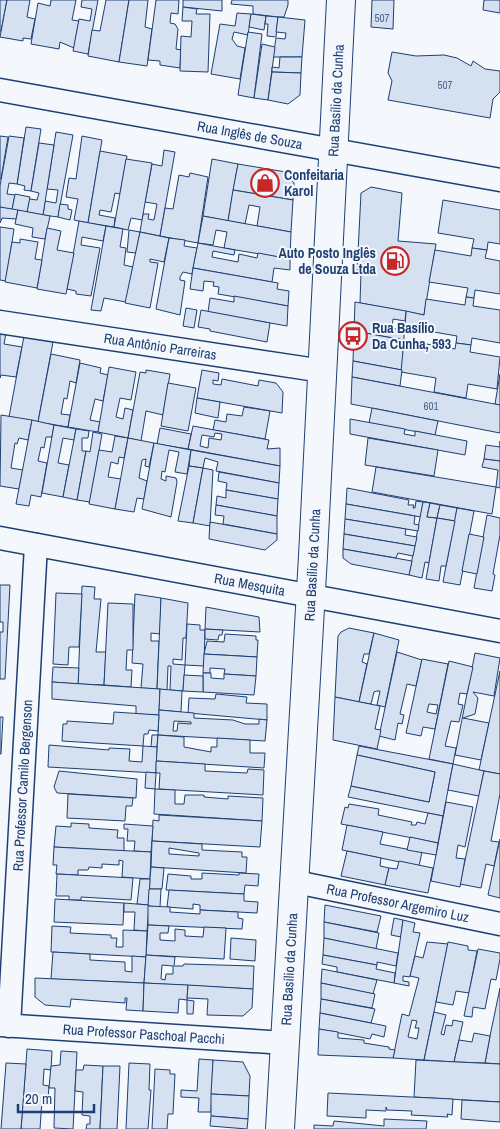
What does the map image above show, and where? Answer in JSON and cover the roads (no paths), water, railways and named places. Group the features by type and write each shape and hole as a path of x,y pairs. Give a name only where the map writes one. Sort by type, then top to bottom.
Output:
{"street":[{"name":"Rua Basílio da Cunha","path":"280,1129 296,882 335,150 341,0"},
{"name":"Rua Inglês de Souza","path":"0,90 500,180"},
{"name":"Rua Antônio Parreiras","path":"0,322 322,371"},
{"name":"Rua Mesquita","path":"0,538 500,631"},
{"name":"Rua Professor Camilo Bergenson","path":"4,1025 36,545"},
{"name":"Rua Professor Argemiro Luz","path":"296,882 500,924"},
{"name":"Rua Professor Paschoal Pacchi","path":"4,1025 286,1043"}],"place":[{"name":"Confeitaria Karol","path":"265,183"},
{"name":"Auto Posto Inglês de Souza Ltda","path":"395,261"},
{"name":"Rua Basílio Da Cunha, 593","path":"353,336"}]}
